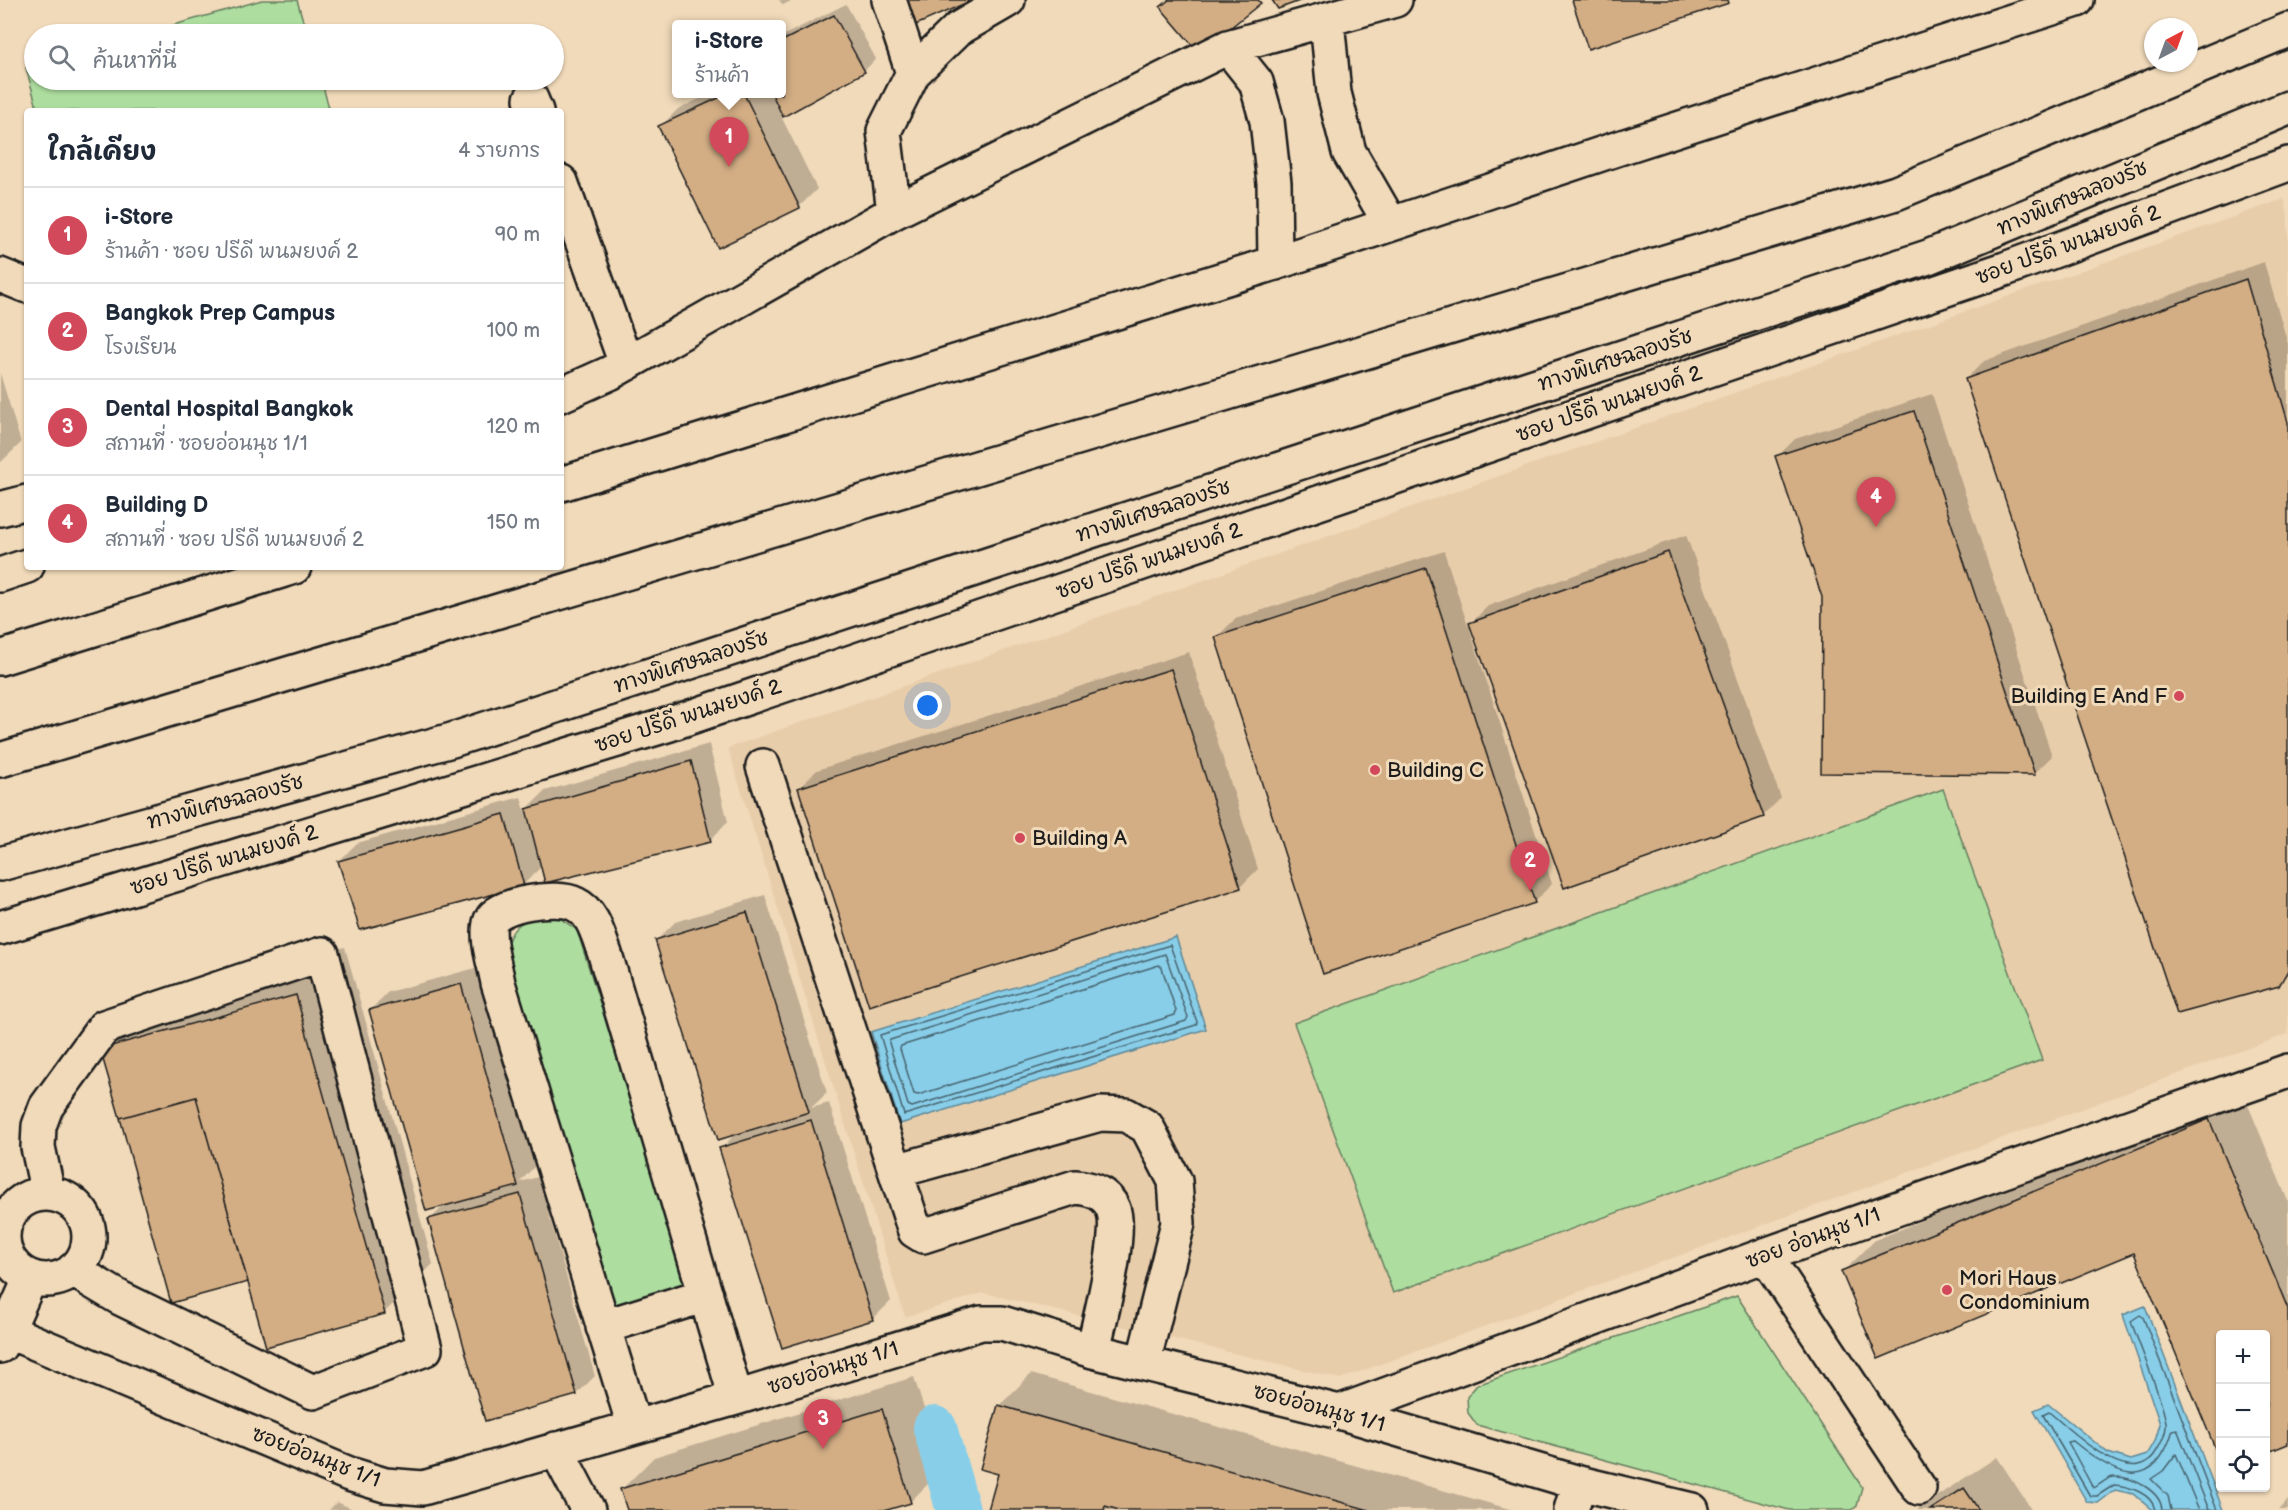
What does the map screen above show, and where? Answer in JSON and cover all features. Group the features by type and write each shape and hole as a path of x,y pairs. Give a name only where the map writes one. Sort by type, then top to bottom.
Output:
{"main road":[{"path":"889,0 913,74"},
{"path":"564,394 626,364 894,212 1228,47 1395,0"},
{"path":"564,483 1275,263 2077,0"},
{"path":"894,212 884,131 913,74 958,29 997,3"},
{"path":"1327,21 1334,93 1349,152 1390,224"},
{"path":"0,760 1896,193 2288,30"},
{"path":"1228,47 1256,82 1267,121 1274,183 1275,263"},
{"name":"ทางพิเศษฉลองรัช","path":"0,864 452,740 1928,257 2288,108"},
{"name":"ซอย ปรีดี พนมยงค์ 2","path":"0,928 670,724 2005,269 2288,164"},
{"path":"564,190 626,364"},
{"path":"0,275 24,285"},
{"path":"0,509 24,503"},
{"path":"0,575 24,567"},
{"path":"0,658 284,570"},
{"path":"762,766 915,1231 923,1236 1075,1186 1089,1188 1102,1196 1113,1208 1116,1230 1093,1351"},
{"path":"634,1426 498,983 490,936 490,921 498,912 555,898 576,904 591,916 605,954 736,1398"},
{"path":"48,1194 38,1146 39,1126 46,1107 104,1027 322,954 425,1349 313,1392 120,1298 73,1270"},
{"name":"ซอย อ่อนนุช 1/1","path":"1339,1412 1765,1255 2288,1071"},
{"path":"896,1171 1100,1114 1126,1115 1147,1127 1175,1181 1178,1223 1143,1363"},
{"path":"48,1194 61,1197 74,1204 84,1216 88,1230 88,1245 83,1259 73,1270 61,1278 45,1280 31,1277 19,1270 7,1254 3,1235 5,1221 12,1210 22,1201 34,1195 48,1194"},
{"path":"1765,1255 1919,1488"},
{"path":"2,1334 31,1277"},
{"path":"603,1327 706,1295"},
{"name":"ซอยอ่อนนุช 1/1","path":"2,1334 349,1474 433,1499 556,1449 736,1398 981,1323 1002,1323 1093,1351 1339,1412 1575,1496 1692,1510"},
{"path":"556,1449 588,1510"}],"shaded area":[{"path":"2284,199 2288,214 2288,1034 1340,1379 984,1293 905,1317 728,748"}],"green space":[{"path":"262,0 297,0 304,24 177,24"},
{"path":"32,90 324,90 329,108 37,108"},
{"path":"1943,789 2042,1060 1393,1293 1294,1023"},
{"path":"552,913 577,930 689,1286 612,1315 504,954 510,936 519,924"},
{"path":"1737,1296 1862,1487 1857,1506 1852,1510 1789,1510 1477,1425 1468,1413 1467,1397 1477,1385"}],"water":[{"path":"1176,937 1206,1029 900,1124 871,1032"},
{"path":"2145,1306 2223,1510 2152,1510 2133,1494 2115,1490 2098,1503 2087,1502 2034,1410 2048,1404 2108,1453 2131,1460 2147,1455 2155,1441 2160,1424 2123,1315"}],"building":[{"path":"897,0 967,0 968,2 909,28"},
{"path":"1169,0 1258,0 1261,3 1199,53 1160,7"},
{"path":"1272,0 1302,0 1278,9"},
{"path":"1572,0 1728,0 1729,3 1588,49"},
{"path":"834,15 865,72 783,117 774,98 786,98 786,39"},
{"path":"718,98 746,98 800,208 718,248 658,126"},
{"name":"Building E And F","path":"2246,279 2288,422 2288,970 2279,986 2177,1014 1965,379"},
{"path":"1914,411 2035,775 1821,773 1822,597 1775,456"},
{"name":"Building C","path":"1668,552 1764,817 1564,888 1469,623"},
{"name":"Building C","path":"1426,568 1535,903 1323,974 1215,637"},
{"name":"Building A","path":"1171,669 1241,888 869,1006 798,788"},
{"path":"691,761 711,842 545,883 526,809"},
{"path":"504,814 524,886 360,930 338,861"},
{"path":"747,912 809,1112 718,1140 655,940"},
{"path":"461,984 518,1186 426,1211 369,1010"},
{"path":"296,995 385,1314 266,1347 196,1097 120,1118 100,1049"},
{"path":"196,1097 248,1282 171,1303 120,1118"},
{"name":"Mori Haus Condominium","path":"2209,1119 2288,1309 2288,1444 2270,1451 2270,1330 2216,1330 2216,1450 2134,1253 1878,1359 1841,1271"},
{"path":"811,1120 873,1320 782,1348 719,1148"},
{"path":"520,1194 577,1395 485,1421 428,1219"},
{"path":"998,1405 1369,1510 1119,1510 1105,1506 1104,1510 988,1510 998,1474 980,1469"},
{"path":"882,1409 911,1503 887,1510 627,1510 620,1489"},
{"path":"1964,1488 1979,1510 1930,1510"}],"waterway":[{"path":"935,1428 958,1510"}],"place":[{"name":"i-Store","path":"729,167"},
{"name":"Building D","path":"1876,527"},
{"name":"Building E And F","path":"2179,696"},
{"name":"Building C","path":"1375,770"},
{"name":"Building A","path":"1020,838"},
{"name":"Bangkok Prep Campus","path":"1530,891"},
{"name":"Mori Haus Condominium","path":"1947,1290"},
{"name":"Dental Hospital Bangkok","path":"823,1449"}]}
